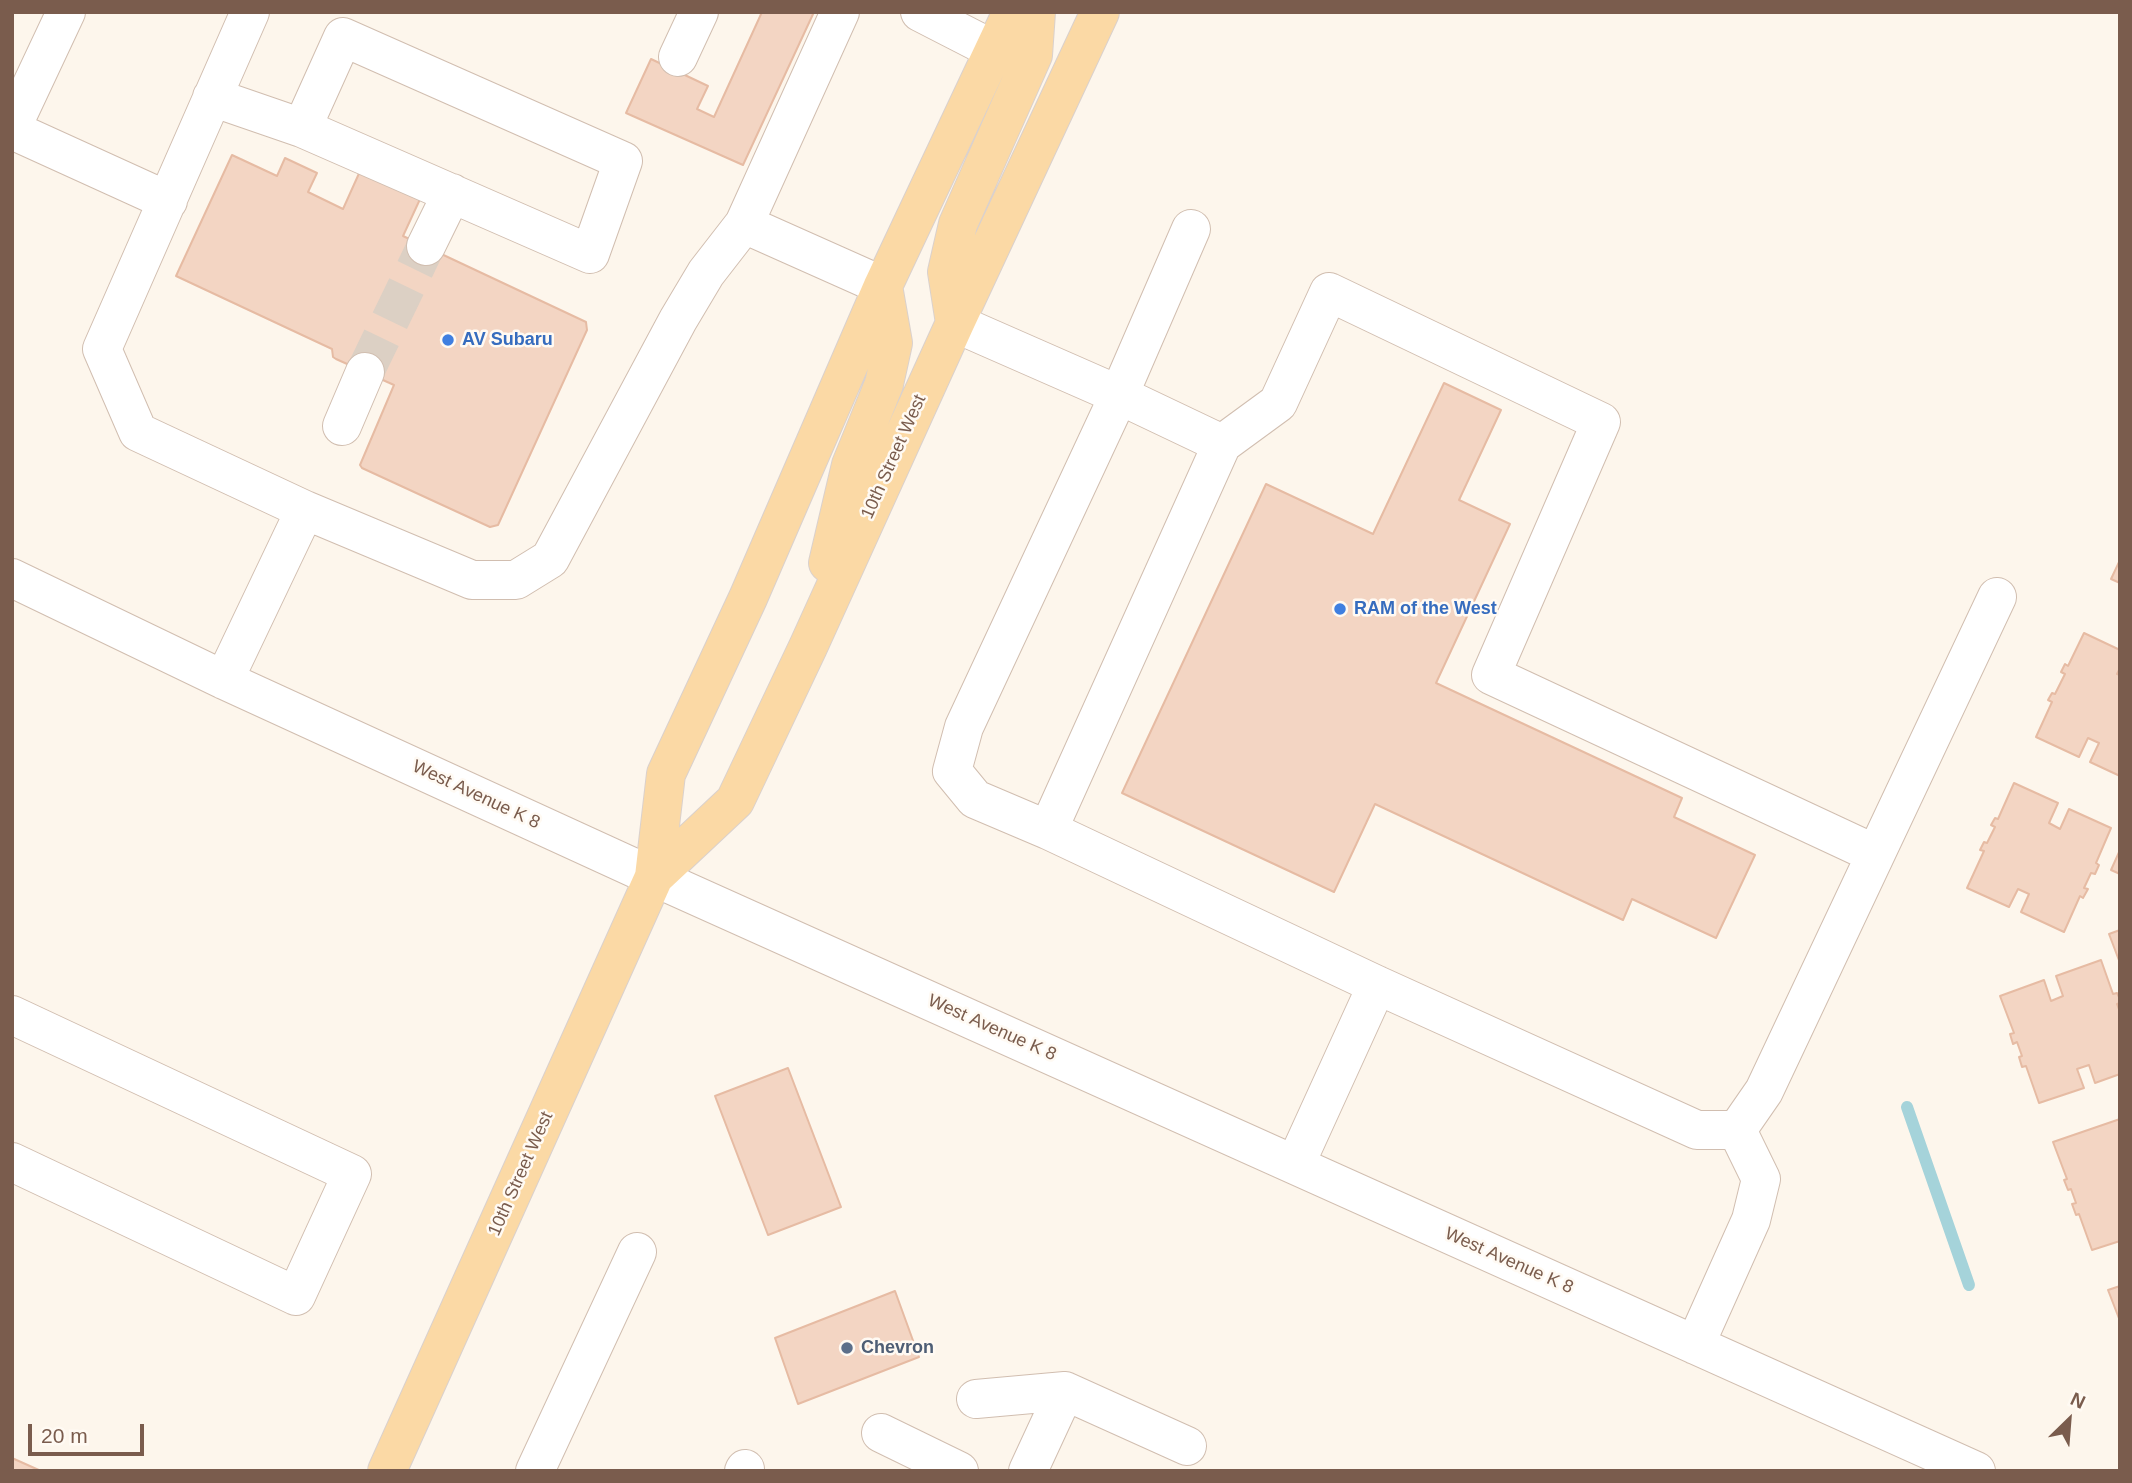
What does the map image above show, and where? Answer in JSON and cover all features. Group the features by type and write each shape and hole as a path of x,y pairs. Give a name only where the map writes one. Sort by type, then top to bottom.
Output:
{"main road":[{"name":"10th Street West","path":"387,1471 654,877 666,774 748,598 883,286 1012,12"},
{"path":"955,323 947,272 958,224 1033,55 1036,12"},
{"name":"10th Street West","path":"654,877 735,801 1100,12"},
{"path":"808,647 851,465 884,384 893,343 883,286"}],"street":[{"path":"66,12 12,128 168,201"},
{"path":"250,12 102,349 138,432 305,510 472,580 516,580 550,559 678,320 706,273 744,224 840,12"},
{"path":"678,57 699,12"},
{"path":"920,12 994,50"},
{"path":"212,97 302,128 590,254 623,160 343,37 302,128"},
{"path":"426,246 452,193"},
{"path":"744,224 883,286"},
{"path":"1191,229 1119,395 964,727 952,771 975,799 1048,830 1377,985 1697,1130 1737,1130"},
{"path":"1048,830 1222,444 1278,402 1329,292 1601,422 1491,675 1875,854"},
{"path":"955,323 1119,395 1222,444"},
{"path":"342,426 365,372"},
{"path":"224,680 305,510"},
{"name":"West Avenue K 8","path":"12,578 224,680 654,877 1976,1471"},
{"path":"1737,1130 1764,1091 1997,597"},
{"path":"1295,1165 1377,985"},
{"path":"12,1015 352,1174 296,1296 12,1162"},
{"path":"1695,1345 1751,1220 1761,1179 1737,1130"},
{"path":"534,1471 637,1252"},
{"path":"976,1399 1065,1391 1187,1446"},
{"path":"1028,1471 1065,1391"},
{"path":"881,1433 959,1471"}],"building":[{"path":"762,12 814,12 743,165 626,113 651,59 708,86 697,109 714,117"},
{"name":"AV Subaru","path":"232,155 277,176 285,158 317,173 308,192 343,209 361,169 421,197 403,236 586,322 587,330 498,525 490,527 362,468 360,465 394,385 336,359 332,349 176,276"},
{"name":"RAM of the West","path":"1444,383 1501,410 1459,500 1510,524 1436,683 1682,798 1674,817 1755,855 1716,938 1632,899 1623,920 1375,804 1334,892 1122,793 1266,484 1373,534"},
{"path":"2120,560 2120,583 2111,579"},
{"path":"2084,633 2120,650 2120,668 2117,674 2120,675 2120,776 2090,762 2099,743 2088,738 2079,757 2036,737 2052,702 2048,700 2052,693 2055,694 2065,674 2061,672 2065,664 2068,666"},
{"path":"2014,783 2058,803 2049,823 2060,829 2069,809 2111,828 2096,863 2099,865 2095,874 2091,873 2084,888 2088,889 2083,898 2080,896 2064,932 2021,912 2029,894 2018,889 2009,907 1967,888 1984,851 1980,850 1995,827 1991,825 1995,818 1998,819"},
{"path":"2120,850 2120,874 2111,870"},
{"path":"2120,930 2120,963 2109,934"},
{"path":"2101,960 2113,994 2117,993 2120,999 2117,1004 2120,1012 2120,1074 2095,1083 2089,1065 2077,1069 2084,1088 2039,1103 2026,1066 2022,1067 2019,1057 2022,1056 2017,1042 2013,1044 2010,1034 2014,1033 2000,996 2044,980 2051,1001 2063,996 2056,976"},
{"path":"788,1068 841,1207 768,1235 715,1096"},
{"path":"2120,1119 2120,1241 2092,1250 2079,1214 2076,1215 2072,1204 2076,1203 2064,1180 2067,1179 2053,1142"},
{"path":"2120,1286 2120,1321 2108,1290"},
{"name":"Chevron","path":"895,1291 919,1357 798,1404 775,1338"},
{"path":"12,1458 41,1471 12,1471"}],"waterway":[{"path":"1907,1107 1969,1285"}],"tunnel":[{"path":"365,372 426,246"}],"place":[{"name":"AV Subaru","path":"448,340"},
{"name":"RAM of the West","path":"1340,609"},
{"name":"Chevron","path":"847,1348"}]}
